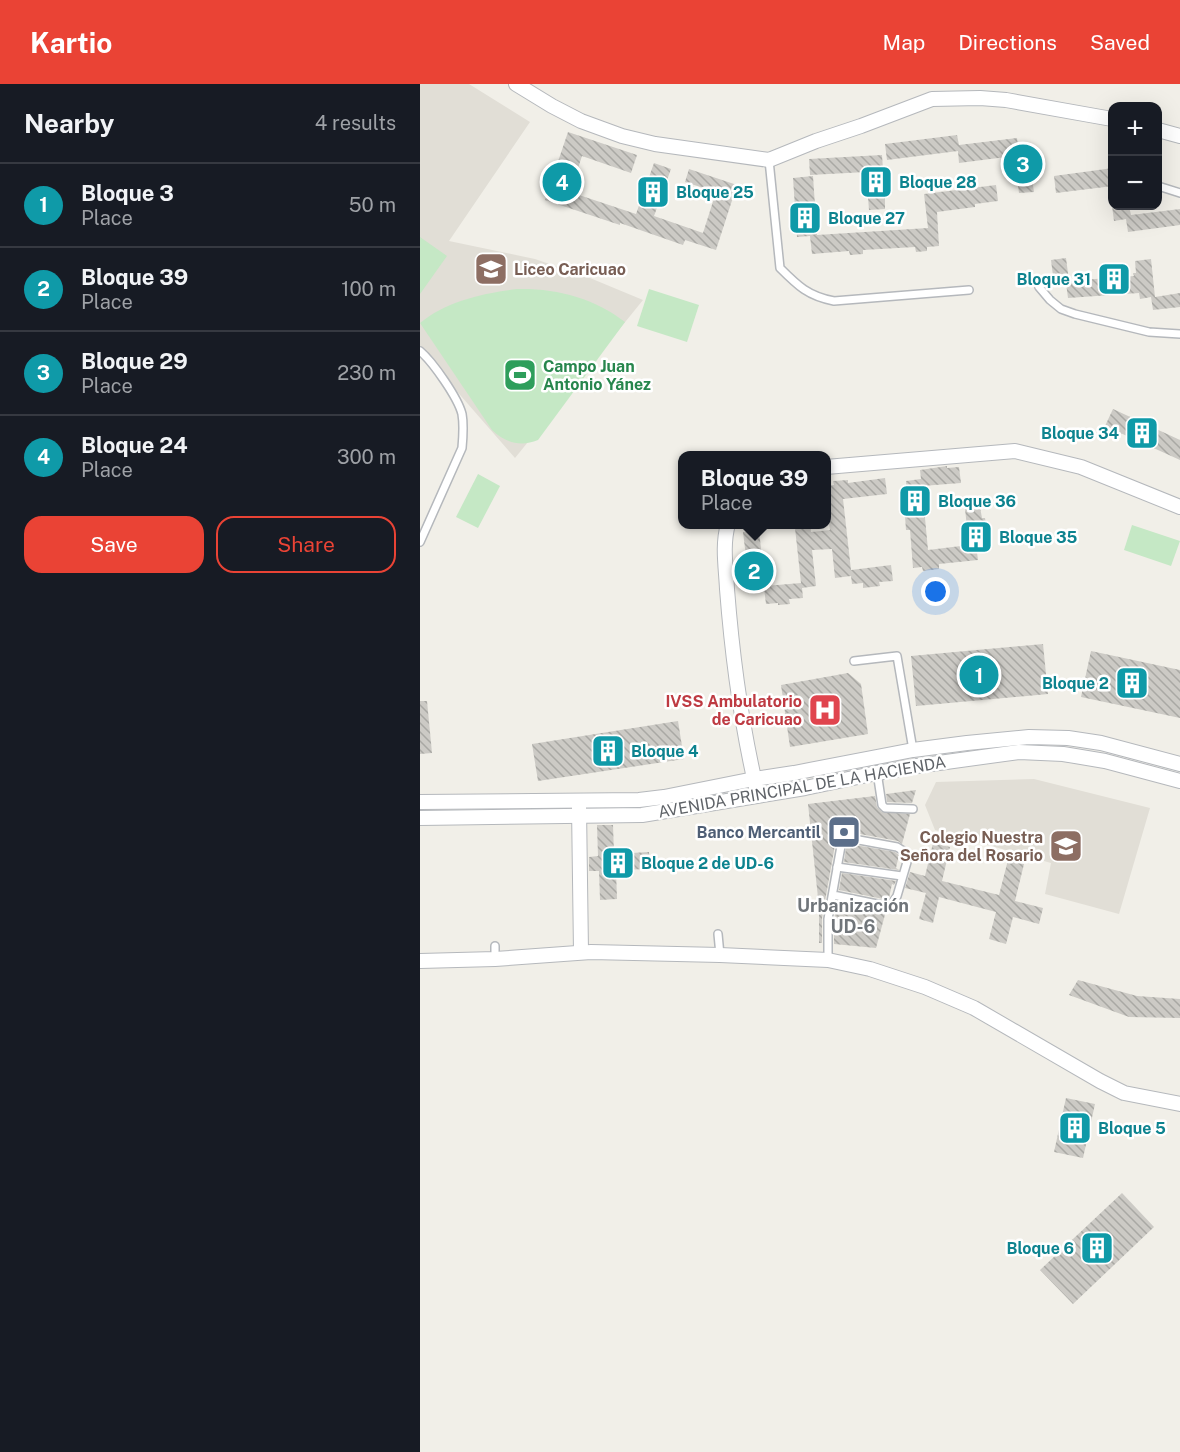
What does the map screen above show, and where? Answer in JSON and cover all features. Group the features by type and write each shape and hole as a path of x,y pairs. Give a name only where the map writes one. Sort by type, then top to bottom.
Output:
{"street":[{"path":"516,84 528,93 572,116 622,136 655,144 769,160 932,99 1006,100 1108,118"},
{"path":"1162,131 1180,136"},
{"path":"831,467 1015,451 1081,467 1180,507"},
{"path":"727,529 724,553 728,613 746,738 758,796"},
{"name":"AVENIDA PRINCIPAL DE LA HACIENDA","path":"420,802 639,800 913,750 1029,737 1068,738 1101,743 1180,764"},
{"path":"913,750 917,766"},
{"name":"AVENIDA PRINCIPAL DE LA HACIENDA","path":"420,818 642,815 805,788 917,766 1004,753 1049,752 1105,761 1180,781"},
{"path":"579,801 581,952"},
{"path":"420,961 495,952 720,955 828,960 870,969 925,987 974,1008 1100,1081 1123,1098 1180,1104"}],"lane":[{"path":"769,160 780,268 804,289 818,297 834,301 969,290"},
{"path":"1162,187 1180,193"},
{"path":"1039,286 1060,309 1149,332 1180,334"},
{"path":"420,351 427,357 454,397 462,414 463,431 462,448 420,542"},
{"path":"854,661 897,656 913,750"},
{"path":"875,758 882,805 885,808 913,809"},
{"path":"534,802 536,817"},
{"path":"828,960 828,918 843,841 848,838 897,847 904,852 907,862 897,896 889,905 833,894"},
{"path":"837,867 902,876"},
{"path":"718,934 720,955"}],"shaded area":[{"name":"Liceo Caricuao","path":"420,84 469,84 530,122 449,241 535,259 643,300 515,458 420,349"},
{"name":"Colegio Nuestra Señora del Rosario","path":"1034,779 1150,808 1119,914 1045,894 1051,863 935,830 925,805 936,782"}],"green space":[{"path":"420,237 447,256 420,294"},
{"name":"Campo Juan Antonio Yánez","path":"517,289 546,290 574,296 601,307 625,322 538,440 525,443 508,441 492,430 420,323 441,309 466,299"},
{"path":"649,289 699,305 687,342 637,326"},
{"path":"478,474 500,486 478,528 456,517"},
{"path":"1132,525 1180,541 1171,566 1124,550"}],"building":[{"path":"568,132 637,155 631,173 582,156 570,192 636,214 654,163 671,169 654,216 703,233 716,192 685,182 689,169 737,185 716,250 685,240 683,245 545,200"},
{"path":"957,135 959,145 1017,138 1019,154 1030,153 1031,166 1035,166 1037,178 1032,179 1034,192 1019,193 1014,156 959,163 958,151 887,160 885,144"},
{"name":"Bloque 28","path":"882,155 884,184 888,183 889,196 885,196 885,209 869,210 866,172 810,175 809,159"},
{"path":"1108,169 1108,187 1056,193 1054,176"},
{"name":"Bloque 27","path":"813,176 817,235 928,228 924,194 996,185 998,201 975,204 975,207 937,212 939,246 927,247 927,251 916,252 915,247 863,250 863,254 850,255 849,251 812,254 810,236 797,237 793,178"},
{"path":"1180,209 1180,225 1128,232 1126,219 1114,221 1113,210 1130,210 1131,215"},
{"path":"1066,258 1069,281 1134,276 1135,261 1151,259 1155,297 1180,293 1180,307 1153,310 1151,297 1140,299 1139,293 1068,298 1066,283 1054,284 1051,260"},
{"name":"Bloque 34","path":"1113,409 1180,440 1180,460 1105,426"},
{"path":"947,466 947,468 959,467 961,483 922,486 928,550 969,545 965,509 980,507 987,530 983,531 985,544 976,545 978,560 939,564 939,569 923,571 922,567 913,568 910,530 906,530 905,516 908,516 906,481 921,479 920,470"},
{"path":"885,478 887,494 843,499 851,570 891,565 893,581 879,582 880,586 863,588 863,583 852,584 851,576 835,578 832,549 812,550 816,586 802,588 803,598 789,599 790,604 766,604 764,588 750,590 748,577 745,578 744,565 747,565 743,532 759,530 765,586 801,583 795,529 810,529 811,532 830,530 831,485 834,485 833,481 848,480 848,483"},
{"path":"1043,644 1048,694 916,706 911,656"},
{"name":"Bloque 2","path":"1091,651 1180,670 1180,718 1081,697"},
{"name":"IVSS Ambulatorio de Caricuao","path":"848,673 861,684 868,734 790,747 781,685"},
{"path":"420,701 427,701 432,753 420,754"},
{"name":"Bloque 4","path":"678,721 684,759 538,781 532,744"},
{"path":"916,790 912,803 887,802 886,794"},
{"path":"875,796 877,807 882,812 910,814 902,844 898,841 849,832 838,838 822,918 822,943 819,943 819,907 808,804"},
{"name":"Bloque 2 de UD-6","path":"597,825 613,825 614,854 649,852 650,869 616,870 617,899 600,900 599,871 589,871 589,857 598,856"},
{"path":"933,843 950,847 942,881 999,895 1008,860 1024,864 1015,901 1043,908 1039,924 1013,917 1006,944 989,939 996,912 939,897 933,923 919,919 926,893 905,888 910,872 925,876"},
{"path":"849,844 895,852 899,855 896,868 899,870 844,862 846,848"},
{"path":"842,873 896,881 894,885 892,884 889,898 883,899 839,890"},
{"path":"837,902 886,911 876,948 834,944"},
{"path":"1078,980 1137,996 1180,999 1180,1018 1129,1017 1069,995"},
{"name":"Bloque 5","path":"1066,1098 1095,1104 1083,1158 1054,1152"},
{"name":"Bloque 6","path":"1122,1193 1154,1227 1073,1304 1040,1270"}],"place":[{"name":"Bloque 29","path":"1023,164"},
{"name":"Bloque 24","path":"562,182"},
{"name":"Bloque 28","path":"876,182"},
{"name":"Bloque 25","path":"653,192"},
{"name":"Bloque 27","path":"805,218"},
{"name":"Liceo Caricuao","path":"491,269"},
{"name":"Bloque 31","path":"1114,279"},
{"name":"Campo Juan Antonio Yánez","path":"520,375"},
{"name":"Bloque 34","path":"1142,433"},
{"name":"Bloque 36","path":"915,501"},
{"name":"Bloque 35","path":"976,537"},
{"name":"Bloque 39","path":"754,571"},
{"name":"Bloque 3","path":"979,675"},
{"name":"Bloque 2","path":"1132,683"},
{"name":"IVSS Ambulatorio de Caricuao","path":"825,710"},
{"name":"Bloque 4","path":"608,751"},
{"name":"Banco Mercantil","path":"844,832"},
{"name":"Colegio Nuestra Señora del Rosario","path":"1066,846"},
{"name":"Bloque 2 de UD-6","path":"618,863"},
{"name":"Bloque 5","path":"1075,1128"},
{"name":"Bloque 6","path":"1097,1248"}],"district":[{"name":"Urbanización UD-6","path":"853,915"}]}
